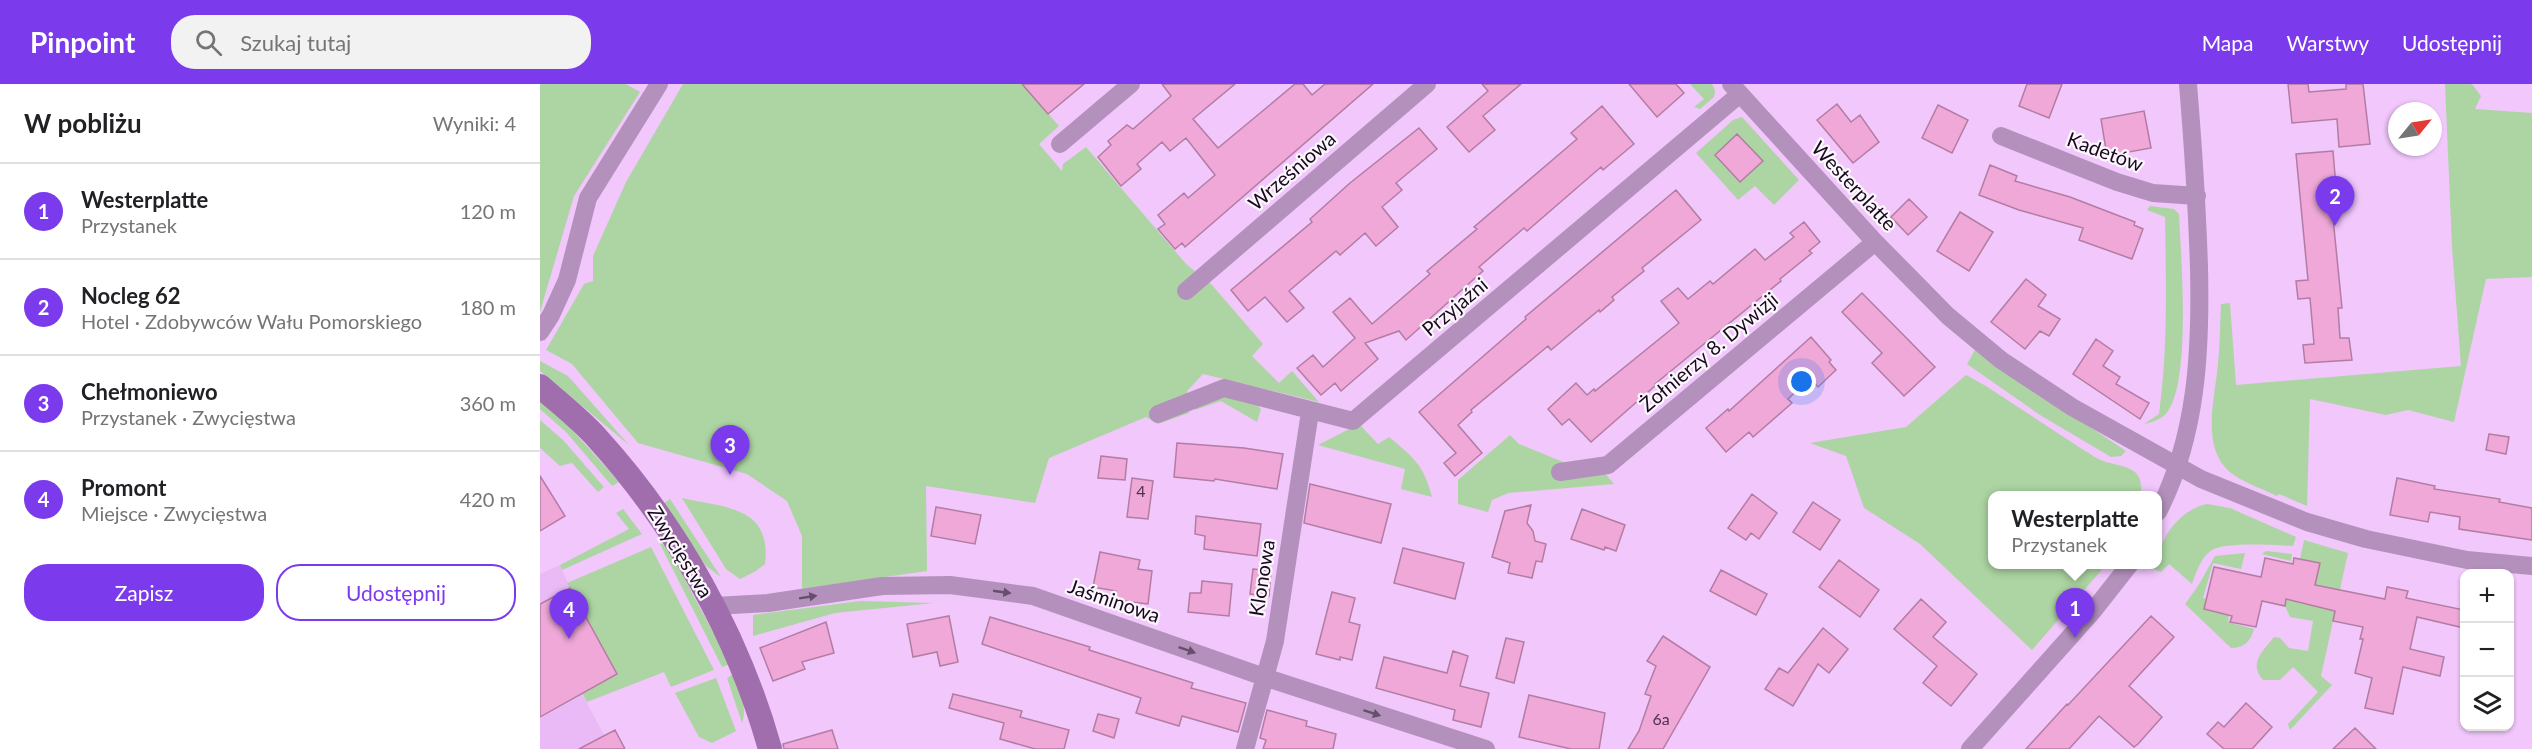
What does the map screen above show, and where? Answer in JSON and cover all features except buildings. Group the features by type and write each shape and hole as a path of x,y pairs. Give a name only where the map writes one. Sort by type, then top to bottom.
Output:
{"main road":[{"name":"Zwycięstwa","path":"540,386 596,437 647,498 674,538 714,606 742,665 770,749"}],"street":[{"path":"540,332 551,315 567,279 588,198 659,84"},
{"path":"1060,144 1131,84"},
{"name":"Wrześniowa","path":"1186,291 1427,84"},
{"path":"2162,500 2191,420 2198,365 2197,196 2188,84"},
{"name":"Westerplatte","path":"1736,89 1875,242 1948,316 2001,360 2072,407 2201,479 2307,522 2357,536 2467,560 2532,566"},
{"name":"Przyjaźni","path":"1158,414 1224,388 1353,421 1736,89"},
{"name":"Kadetów","path":"2001,136 2117,182 2153,193 2197,196"},
{"name":"Żołnierzy 8. Dywizji","path":"1560,472 1608,465 1875,242"},
{"name":"Klonowa","path":"1245,749 1275,641 1310,411"},
{"path":"1970,749 2093,611 2126,569"},
{"name":"Jaśminowa","path":"714,606 750,604 882,586 950,585 1033,596 1266,678 1486,749"}],"shaded area":[{"path":"560,565 617,674 582,694 604,735 615,730 625,749 540,749 540,574"}],"green space":[{"path":"540,84 626,84 640,92 574,196 540,312"},
{"path":"683,84 1022,84 1059,126 1039,144 1062,171 1063,164 1086,147 1186,264 1212,285 1263,344 1252,356 1279,383 1292,371 1319,402 1203,374 1187,391 1189,413 1158,424 1146,417 1049,458 1035,503 926,486 927,571 802,589 802,536 787,501 747,474 638,443 572,364 546,350 584,284 593,281 593,256 626,182"},
{"path":"1690,84 1712,84 1715,90 1714,97 1700,109 1694,107 1704,99"},
{"path":"2445,84 2472,84 2481,96 2475,109 2532,113 2532,277 2486,279 2454,422 2408,410 2386,415 2310,399 2307,506 2279,494 2277,496 2236,477 2221,463 2212,436 2221,304 2230,303 2236,385 2461,366 2452,247"},
{"path":"1742,117 1799,180 1774,205 1755,186 1738,200 1696,153 1733,120"},
{"path":"2150,206 2174,209 2179,214 2183,316 2180,373 2175,395 2166,414 2144,424 2159,414 2165,340 2165,217 2147,210"},
{"path":"1975,350 2126,451 2121,456 2111,457 2040,415 1967,364"},
{"path":"540,361 568,376 629,445 540,371"},
{"path":"1966,375 2096,458 2131,469 2139,478 2141,491 1988,491 1988,569 2103,569 2032,650 1920,544 1864,508 1846,456 1810,443 1906,427"},
{"path":"1227,395 1255,403 1261,409 1257,422 1221,401 1195,410 1196,399"},
{"path":"540,400 567,424 619,482 612,486 566,432 540,409"},
{"path":"540,420 563,440 604,487 598,492 572,463 560,466 540,448"},
{"path":"1359,424 1378,444 1389,437 1417,463 1432,497 1401,489 1405,469 1318,445"},
{"path":"1510,435 1519,444 1578,468 1592,458 1614,484 1508,493 1492,500 1488,512 1458,504 1458,480"},
{"path":"682,498 729,508 753,520 761,531 765,545 765,564 740,579 726,569"},
{"path":"670,499 721,577 705,565 664,503"},
{"path":"2207,504 2230,508 2296,537 2293,546 2242,545 2214,549 2203,559 2192,584 2169,564 2161,572 2155,570 2162,569 2162,544 2173,526 2180,518 2197,507"},
{"path":"623,509 642,534 562,570 560,565 629,529 616,513"},
{"path":"2304,540 2348,553 2321,676 2332,685 2290,730 2288,724 2318,692 2293,667 2280,680 2263,680 2257,663 2262,652 2274,637 2280,638 2289,648 2308,651 2313,621 2290,617 2285,606 2286,599 2310,605 2300,559"},
{"path":"660,544 669,550 730,664 722,667"},
{"path":"651,547 714,670 671,687 664,672 587,702 582,693 617,674 567,583"},
{"path":"2266,551 2292,554 2291,561 2262,554"},
{"path":"2245,553 2241,569 2213,563 2203,598 2207,599 2205,609 2229,615 2228,622 2254,629 2246,643 2240,647 2231,648 2185,604 2215,556"},
{"path":"860,601 934,603 835,613 753,636 753,615"},
{"path":"733,674 743,704 742,723 727,678"},
{"path":"716,678 736,731 712,743 699,737 675,693"}],"place":[{"name":"Nocleg 62","path":"2335,226"},
{"name":"Chełmoniewo","path":"730,475"},
{"name":"Westerplatte","path":"2075,638"},
{"name":"Promont","path":"569,639"}]}
